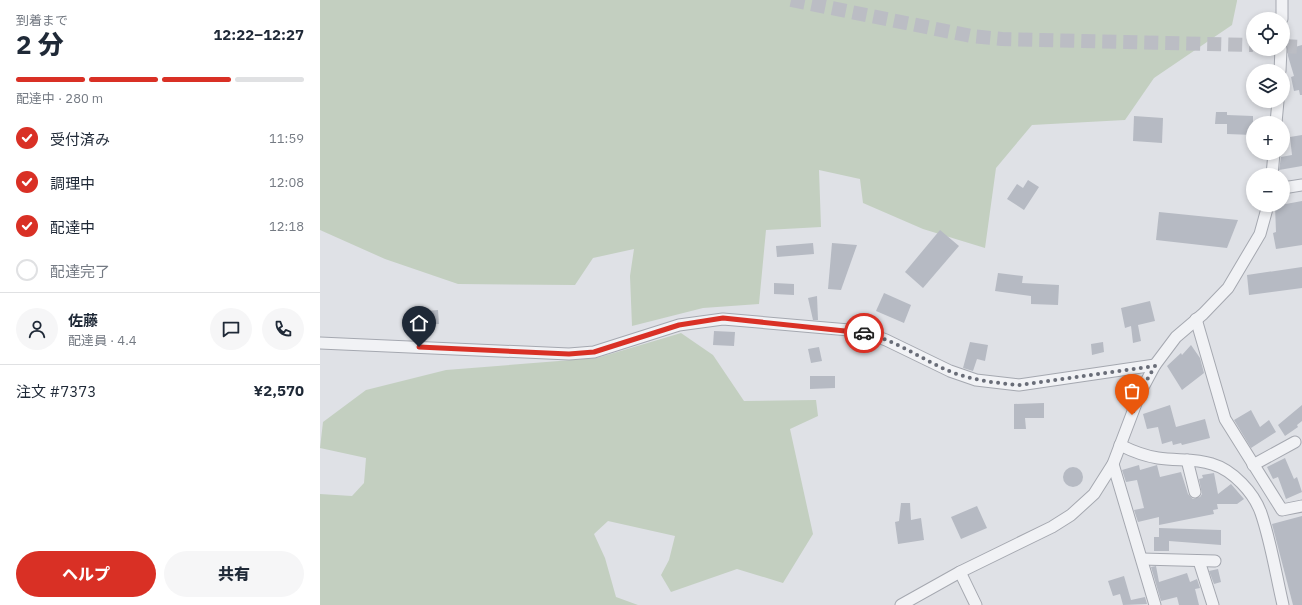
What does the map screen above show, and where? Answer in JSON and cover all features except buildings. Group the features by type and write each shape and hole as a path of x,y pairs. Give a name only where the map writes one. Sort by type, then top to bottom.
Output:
{"street":[{"path":"1282,0 1282,12"},
{"path":"1290,187 1302,185"},
{"path":"901,605 960,572 1052,527 1071,515 1094,494 1113,464 1140,392 1155,366 1176,337 1228,288 1260,234 1266,212"},
{"path":"320,344 569,354 594,352 679,325 723,318 849,330 870,334 886,340 950,372 996,384 1019,385 1155,366"},
{"path":"1196,319 1225,419 1282,510 1302,506"},
{"path":"1253,465 1295,442"},
{"path":"1120,446 1134,452 1157,458 1187,460 1213,464 1232,476 1249,492 1260,512 1283,605"},
{"path":"1187,460 1195,492"},
{"path":"1113,464 1155,605"},
{"path":"1142,559 1215,561"},
{"path":"1200,561 1213,605"},
{"path":"960,572 976,605"}],"green space":[{"path":"320,0 1237,1 1232,25 1154,78 1125,120 1032,125 996,168 985,248 923,229 863,203 860,179 819,170 821,227 766,230 759,304 703,308 632,326 630,276 634,249 593,258 575,285 458,284 385,259 320,230"},
{"path":"681,333 713,355 744,401 816,400 818,416 790,429 813,534 783,583 737,569 671,592 661,575 669,560 675,536 608,521 594,534 605,558 616,597 638,605 320,605 320,494 352,496 364,483 366,458 320,448 323,422 366,390 446,370 597,358"}],"tunnel":[{"path":"791,0 971,36 1002,39 1246,45"},
{"path":"1290,46 1302,47"}],"way so far":[{"path":"864,333 886,340 950,372 996,384 1019,385 1155,366 1140,392 1132,415"}],"route":[{"path":"419,347 569,354 594,352 679,325 700,320 723,318 849,330 864,333"}]}
